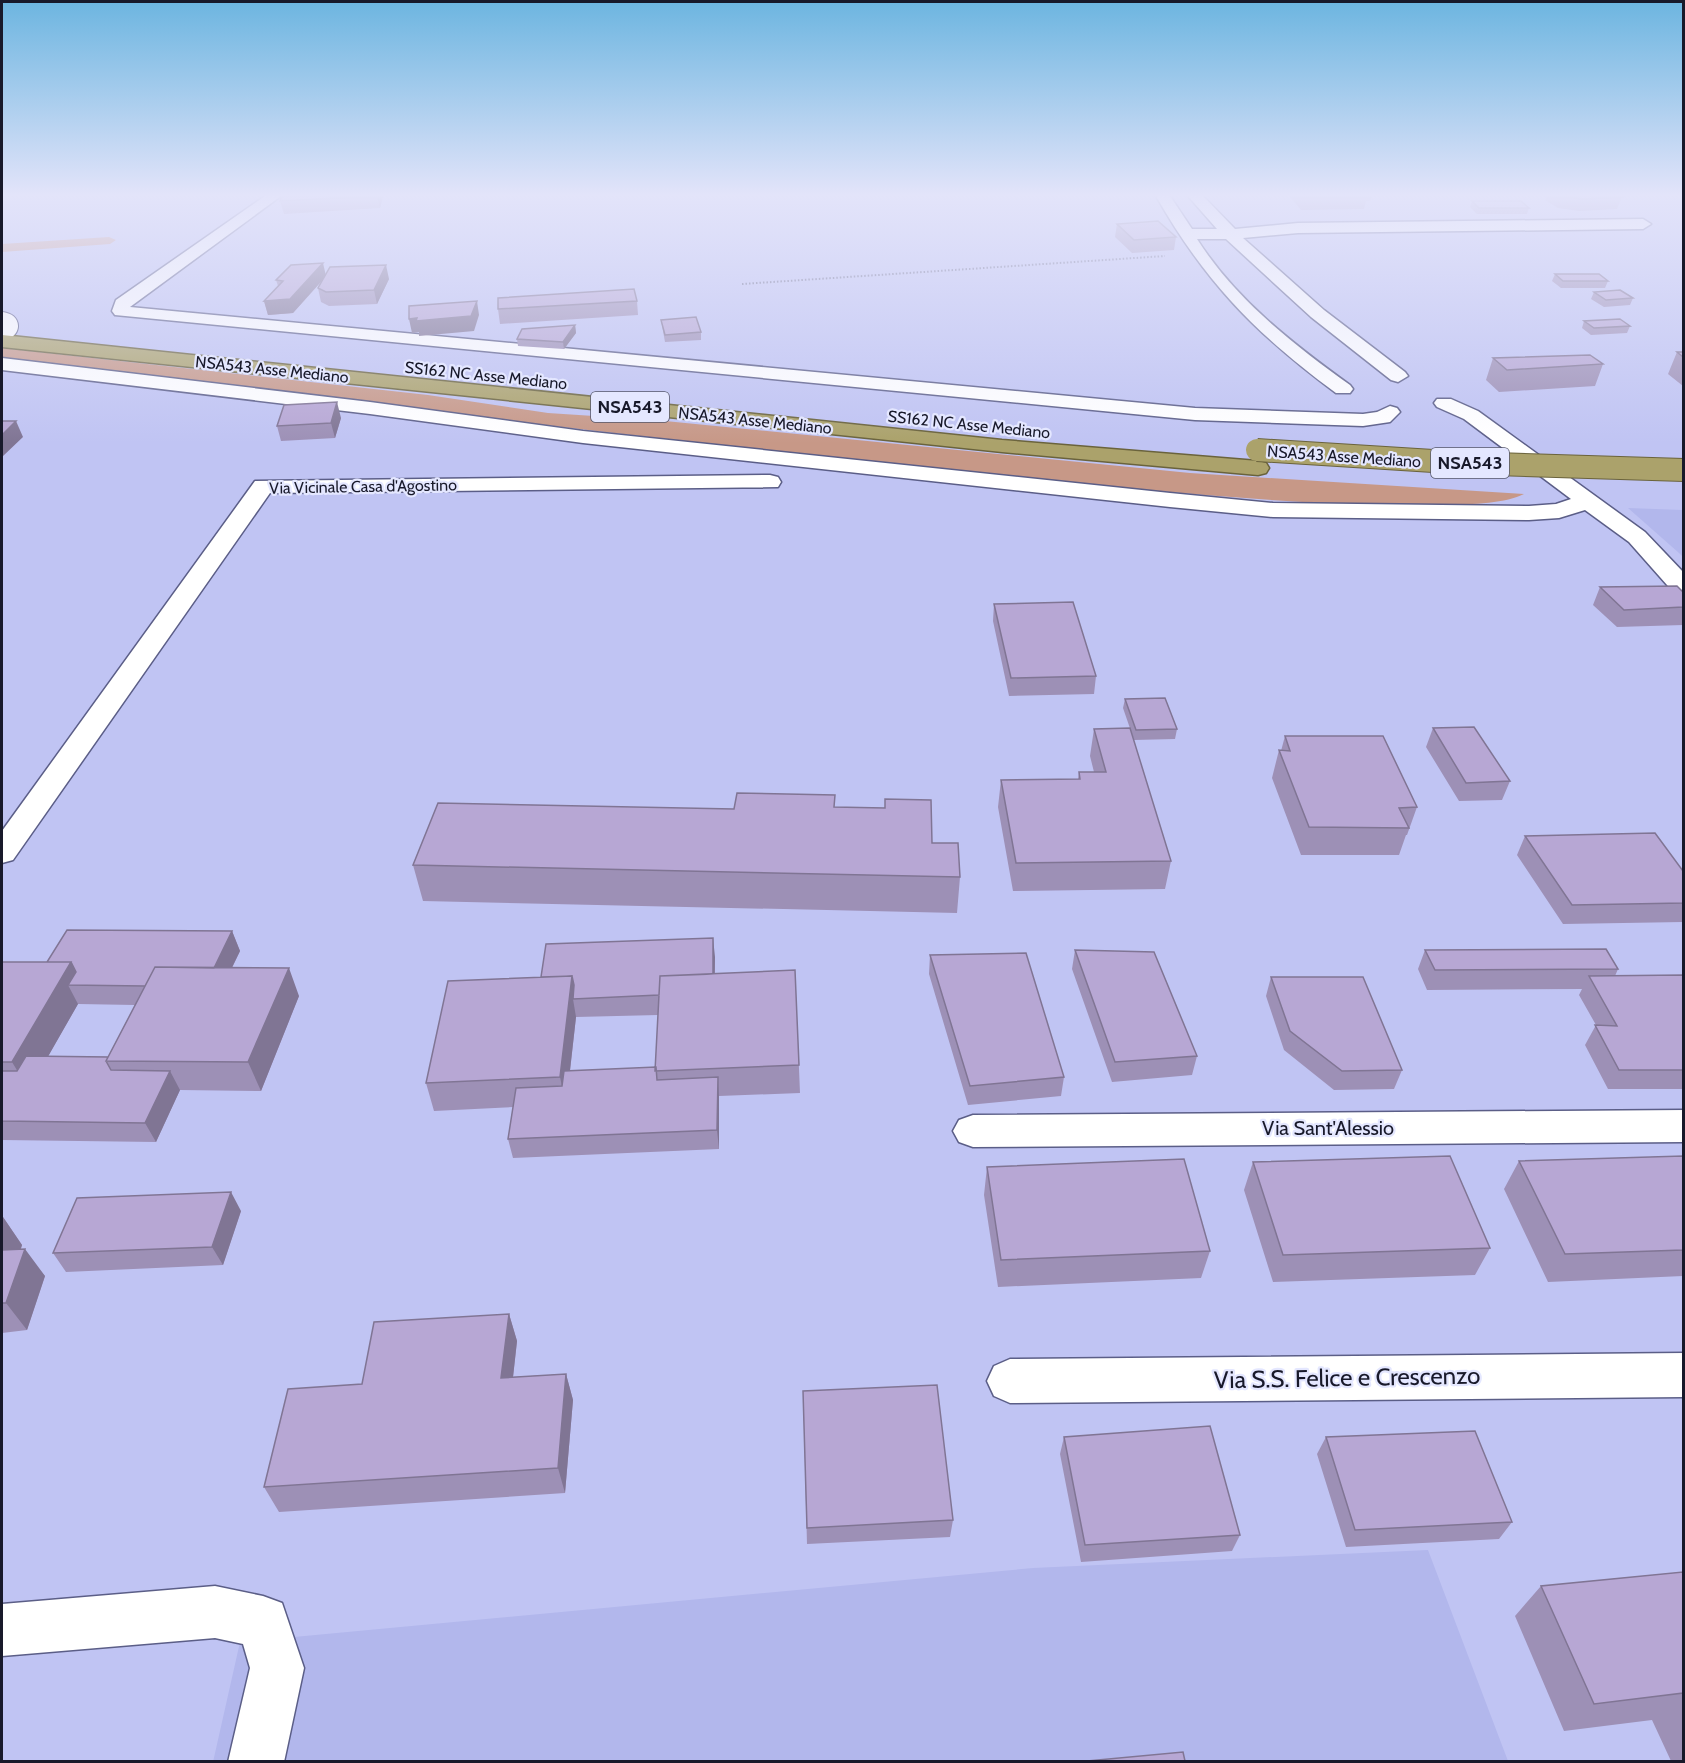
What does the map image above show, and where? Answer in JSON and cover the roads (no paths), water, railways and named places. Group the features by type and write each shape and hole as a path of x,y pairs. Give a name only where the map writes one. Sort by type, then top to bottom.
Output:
{"highway":[{"name":"NSA543 Asse Mediano","path":"2,329 1002,446 1258,459 1683,470"},
{"path":"1258,459 1512,482 1683,488"}],"street":[{"path":"158,278 122,304 121,311 1195,414 1364,420 1383,418 1421,407"},
{"path":"1218,278 1265,328 1358,402 1421,407 1490,429 1637,537 1683,589"},
{"path":"1279,278 1347,338 1406,377 1360,374 1349,377 1342,383 1343,389"},
{"path":"2,364 370,408 595,438 1273,510 1529,513 1559,511 1588,501"},
{"name":"Via Vicinale Casa d'Agostino","path":"2,853 263,486 770,482"},
{"name":"Via Sant'Alessio","path":"973,1131 1683,1125"},
{"name":"Via S.S. Felice e Crescenzo","path":"1010,1381 1683,1375"},
{"path":"2,1630 216,1612 263,1622 277,1668 256,1761"}]}
